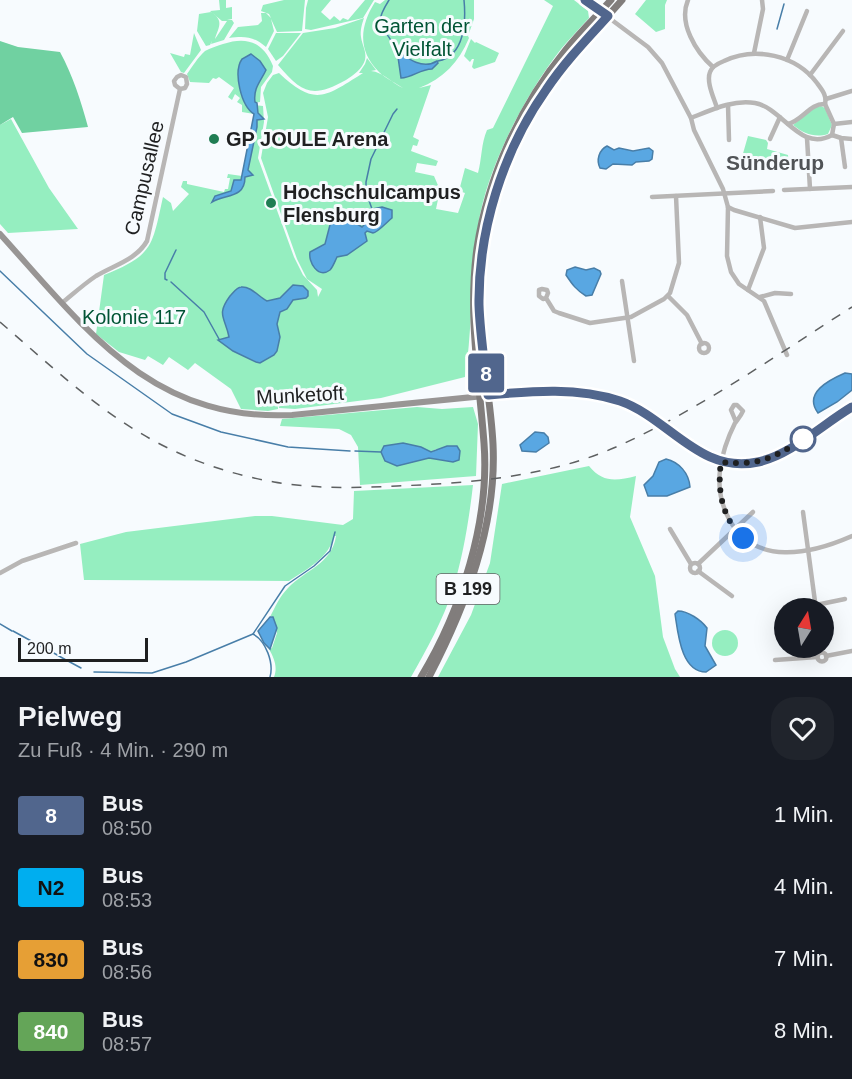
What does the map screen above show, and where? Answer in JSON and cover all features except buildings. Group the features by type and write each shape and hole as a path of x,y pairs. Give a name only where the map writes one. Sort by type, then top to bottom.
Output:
{"main road":[{"name":"B 199","path":"429,677 456,624 477,563 485,530 493,467 493,444 479,303 484,248 499,184 512,151 545,90 604,14 611,0"},
{"name":"B 199","path":"421,677 448,624 471,562 478,530 484,445 473,328 475,269 485,211 493,182 521,117 566,50 622,0"}],"street":[{"path":"585,0 656,56 692,118 694,129 728,207 728,263 734,279 764,301 787,355"},
{"path":"688,0 685,11 687,28 713,67"},
{"path":"754,53 763,9 762,0"},
{"path":"787,60 807,11"},
{"path":"810,75 843,31"},
{"path":"717,108 709,81 713,67 731,58 754,53 772,55 787,60 810,75 823,91 834,124 832,135"},
{"name":"Campusallee","path":"62,303 88,282 132,257 147,241 180,89"},
{"path":"788,124 798,120 813,106 852,91"},
{"path":"692,118 728,105 757,103 807,138 823,138 832,135 852,139"},
{"path":"728,105 729,140"},
{"path":"770,139 780,117"},
{"path":"834,124 852,122"},
{"path":"807,138 810,189"},
{"path":"841,138 845,167"},
{"path":"784,190 852,187"},
{"path":"652,197 773,191"},
{"path":"546,298 554,311 586,322 635,316 668,296 679,263 676,196"},
{"path":"728,207 802,228 852,222"},
{"path":"748,290 764,248 760,217"},
{"name":"Munketoft","path":"0,234 92,335 146,378 181,397 226,411 258,416 292,415 534,391 596,394 638,409 693,449 721,462"},
{"path":"622,281 634,361"},
{"path":"760,297 775,293 791,294"},
{"path":"668,296 687,315 702,344"},
{"path":"721,462 740,464 776,456 852,407"},
{"path":"736,422 726,443 721,462 719,488 721,499 735,530 754,545 767,551 809,550 852,536"},
{"path":"692,564 698,564 753,512"},
{"path":"803,512 815,598"},
{"path":"670,529 692,564"},
{"path":"0,573 22,561 76,543"},
{"path":"692,564 689,567 691,572 698,571 732,596"},
{"path":"698,564 700,567 698,571"},
{"path":"834,602 845,599"},
{"path":"834,652 852,651"},
{"path":"775,660 803,658"}],"green space":[{"path":"219,0 226,0 226,8 232,7 232,19 227,20 232,20 234,23 224,40 211,44 212,41 206,46 197,31 199,14 220,10","holes":["216,16 222,21 227,21 215,39 219,25"]},
{"path":"284,0 305,0 302,31 277,32 271,19 274,31 266,47 248,38 229,38 238,27 258,25 262,21 261,13 266,13 271,18 269,14 261,11 263,5"},
{"path":"308,0 331,0 321,12 330,20 334,16 340,21 343,18 348,20 365,0 374,0 363,18 311,30 305,29"},
{"path":"385,0 474,0 474,19 469,38 460,55 443,75 419,88 431,85 413,137 419,140 417,146 413,145 411,151 438,161 436,166 417,163 415,172 434,176 440,190 436,209 458,213 465,193 459,191 465,168 478,173 487,130 493,128 553,6 544,0 574,0 588,11 589,18 547,67 521,110 490,180 475,245 465,377 381,398 295,409 279,408 277,389 278,409 268,411 241,409 231,389 195,363 188,370 169,357 163,365 148,356 145,360 119,352 96,334 104,275 133,261 148,247 153,238 163,197 171,203 173,211 189,194 181,187 183,181 187,181 187,184 224,192 228,189 230,178 227,178 228,174 242,176 254,114 242,112 242,105 237,102 240,98 235,94 232,100 228,97 234,88 219,77 213,78 209,83 190,82 187,74 205,51 232,42 247,41 259,46 273,66 272,72 261,87 260,102 243,104 263,106 264,122 258,158 294,257 303,275 317,290 318,297 322,289 307,279 297,259 261,158 268,117 263,93 273,75 279,73 302,91 320,95 329,93 363,73 359,73 367,58 376,70 371,71 382,75 367,55 363,38 366,20 375,2 380,4"},
{"path":"646,0 667,0 665,29 656,32 635,14"},
{"path":"364,18 361,34 365,60 357,72 346,80 324,90 308,90 294,82 278,65 303,33 335,28"},
{"path":"194,33 201,50 184,73 181,72 170,53 184,57 185,54 190,55"},
{"path":"276,33 301,33 283,56 276,61 268,49"},
{"path":"471,39 499,53 495,62 474,69 472,67 474,59 470,62 464,56"},
{"path":"0,41 18,47 60,52 69,70 88,127 22,133 13,117 0,125"},
{"path":"815,107 825,108 832,125 828,134 819,136 810,134 793,125"},
{"path":"11,119 49,188 78,229 8,233 0,224 0,125"},
{"path":"748,136 766,140 767,149 788,155 789,168 742,157"},
{"path":"417,407 442,409 473,407 478,424 476,476 360,485 358,447 351,435 339,429 280,426 282,419","holes":["421,447 431,452 436,449 453,462 429,458 397,465"]},
{"path":"589,466 605,478 622,479 636,476 630,517 655,576 663,637 680,677 438,677 471,615 490,563 502,484"},
{"path":"473,485 460,564 453,589 440,623 411,677 274,677 275,663 269,649 272,648 277,633 272,616 270,617 288,588 324,560 336,536 322,557 289,581 84,580 80,544 126,532 255,516 343,525 353,519 354,491"},
{"path":"725,630 734,634 738,643 734,652 725,656 716,652 712,643 716,634"}],"water":[{"path":"397,50 421,64 437,61 438,63 432,69 401,78"},
{"path":"251,54 266,70 255,93 258,113 264,119 257,120 248,170 253,175 245,177 242,189 238,192 212,202 215,196 231,191 234,180 241,180 254,114 242,97 238,72 242,59"},
{"path":"607,146 614,150 619,148 633,151 649,148 653,151 652,159 632,165 613,164 606,169 600,168 599,156"},
{"path":"382,207 392,210 392,218 375,233 367,231 365,233 367,241 347,255 337,257 330,270 322,272 315,268 310,252 325,244 331,221 349,219 362,227 363,218 368,210"},
{"path":"575,267 586,270 594,268 600,271 601,274 592,295 586,296 572,284 566,275 567,270"},
{"path":"293,285 303,286 308,291 308,296 293,300 287,309 280,312 277,324 280,337 274,355 260,363 256,362 233,351 218,340 229,337 222,312 226,302 237,289 248,288 267,301 280,298"},
{"path":"845,373 852,374 852,390 818,413 814,406 816,393 825,383"},
{"path":"535,432 544,433 549,443 536,452 522,451 520,445"},
{"path":"403,443 431,452 447,446 457,446 460,451 459,460 453,462 429,458 397,466 385,461 381,452 384,446"},
{"path":"666,459 682,469 688,477 690,487 667,496 648,496 644,485 653,476 659,462"},
{"path":"678,611 694,616 707,628 705,646 716,665 706,672 691,666 686,659 675,614"},
{"path":"270,617 273,617 277,628 270,649 258,631"}],"waterway":[{"path":"389,0 383,10 380,23 396,51"},
{"path":"438,61 447,58 459,45 464,27 464,0"},
{"path":"777,29 784,4"},
{"path":"372,209 366,192 371,159 397,109"},
{"path":"167,280 165,273 176,250"},
{"path":"0,271 87,354 172,414 221,432 288,447 350,451"},
{"path":"171,282 204,312 219,339"},
{"path":"355,451 381,452"},
{"path":"94,672 152,673 186,662 253,634 285,586 314,566 330,551 335,532"},
{"path":"0,624 12,631"},
{"path":"13,631 44,648"},
{"path":"253,634 262,642 268,653 271,665 270,677"},
{"path":"45,648 66,660"},
{"path":"68,661 81,668"}],"railway":[{"path":"0,322 56,371 115,417 172,450 214,467 274,482 320,487 366,487 452,483 508,477 590,457 647,432 707,399 852,307"}],"bus line":[{"name":"8","path":"585,0 608,16 559,72 527,120 512,151 490,213 481,270 479,303 488,395 534,391 596,394 638,409 707,457 721,462 740,464 767,460 776,456 852,407"}],"place":[{"name":"GP JOULE Arena","path":"214,139"},
{"name":"Hochschulcampus Flensburg","path":"271,203"}],"district":[{"name":"Sünderup","path":"775,163"}],"route":[{"path":"743,538 735,530 721,499 719,488 721,462 740,464 767,460 811,434 803,439"}],"park label":[{"name":"Garten der Vielfalt","path":"422,38"},
{"name":"Kolonie 117","path":"134,317"}]}
